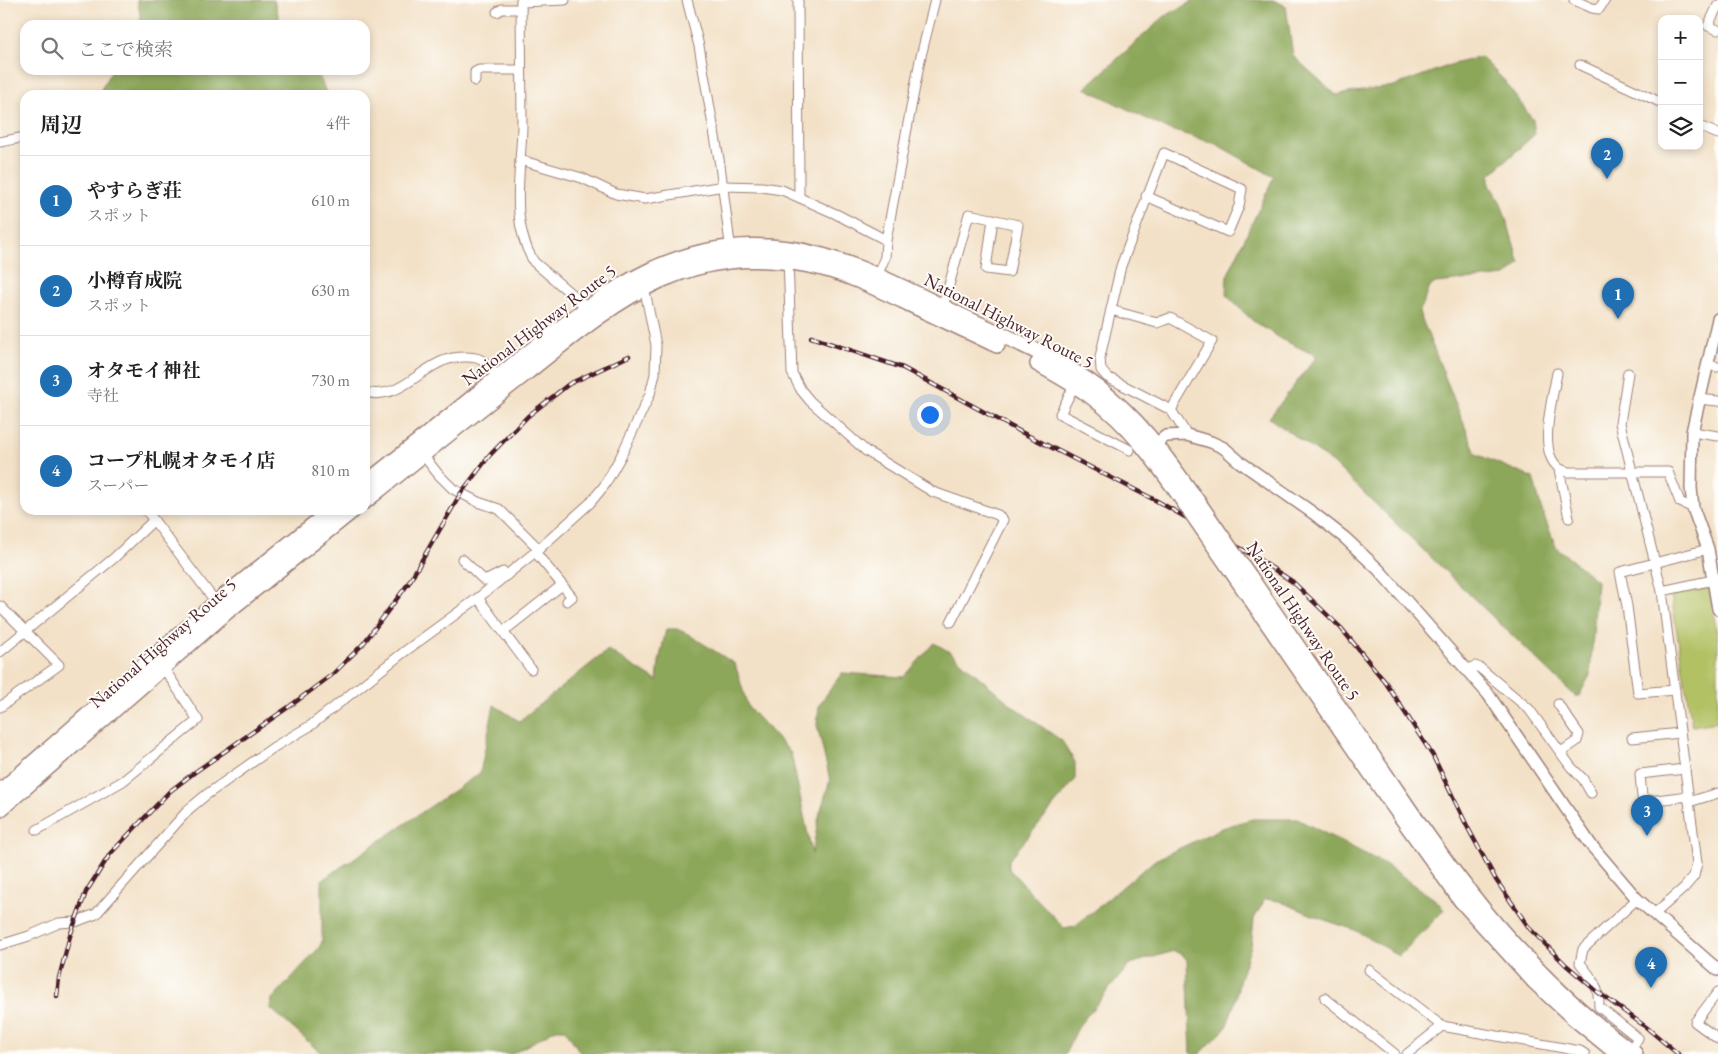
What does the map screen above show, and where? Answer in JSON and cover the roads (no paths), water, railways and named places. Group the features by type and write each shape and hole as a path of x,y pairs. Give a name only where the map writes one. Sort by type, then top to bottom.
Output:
{"highway":[{"name":"National Highway Route 5","path":"370,480 418,449 637,276 700,252 788,255 834,260 875,282 1042,355 1077,380 1117,403 1152,447 1470,893 1543,974 1628,1053"},
{"name":"National Highway Route 5","path":"592,312 682,271 731,253"},
{"name":"National Highway Route 5","path":"0,792 159,661 326,515"},
{"name":"National Highway Route 5","path":"221,608 347,515"},
{"name":"National Highway Route 5","path":"0,809 159,661"}],"street":[{"path":"497,12 521,4 566,0"},
{"path":"687,0 699,46 724,186 731,253"},
{"path":"798,0 799,196"},
{"path":"875,282 885,257 886,240 920,60 935,0"},
{"path":"1574,0 1599,9 1605,0"},
{"path":"521,4 522,70 517,206 527,252 534,262 592,312"},
{"path":"1718,5 1708,26 1718,30"},
{"path":"1580,65 1658,101"},
{"path":"475,80 475,72 480,70 522,70"},
{"path":"1703,128 1718,134"},
{"path":"0,142 20,138"},
{"path":"1146,196 1228,232 1240,206 1242,189 1164,153 1146,196 1121,266 1100,357 1101,370 1108,377 1171,410 1187,435"},
{"path":"520,160 582,178 616,194 645,199 724,186 762,187 782,190 799,196 886,240"},
{"path":"941,312 969,214 1018,224 1010,272 986,269 993,219"},
{"path":"788,255 792,373 801,390 810,401 866,452 933,492 998,515 1003,520 951,622"},
{"path":"0,945 29,936 59,923 75,922 96,914 195,804 274,748 310,726 404,652 478,598 537,551 590,503 604,486 621,456 650,394 655,374 656,345 646,296 642,288"},
{"path":"1111,310 1157,323 1170,318 1212,341 1171,410"},
{"path":"1718,321 1712,366 1698,399 1692,432 1691,488 1693,508 1708,549 1718,609"},
{"path":"370,394 384,393 402,388 441,362 456,358 472,358 484,361 502,383"},
{"path":"1628,372 1620,423 1662,592 1697,863 1694,876 1684,888 1654,914"},
{"path":"1557,373 1549,419 1548,439 1549,452 1553,463 1568,472 1668,472 1680,502 1693,508"},
{"path":"1077,380 1060,414 1130,450"},
{"path":"1698,399 1718,401"},
{"path":"1692,432 1718,436"},
{"path":"1152,447 1166,436 1187,435 1199,437 1224,448 1240,462 1345,538 1380,570 1488,694 1522,741 1591,845 1637,899 1718,970"},
{"path":"418,449 438,474 454,489 478,502 499,509 537,551 572,597 567,601"},
{"path":"1559,468 1569,518"},
{"path":"150,515 221,608"},
{"path":"0,652 114,558 154,520"},
{"path":"1675,690 1638,693 1627,606 1620,572 1708,549"},
{"path":"462,559 485,582 503,572 508,575"},
{"path":"1662,592 1713,580"},
{"path":"504,631 562,585"},
{"path":"478,598 531,669"},
{"path":"0,606 59,665 0,707"},
{"path":"37,830 123,781 198,720 159,661"},
{"path":"1468,669 1475,666 1480,668 1529,709 1571,767 1583,779 1591,793"},
{"path":"1558,704 1579,734 1577,740 1561,752"},
{"path":"1632,738 1680,733"},
{"path":"1685,769 1640,774 1642,797 1650,801 1688,799 1718,793"},
{"path":"1628,1053 1638,1038 1599,1007 1599,993 1594,981 1580,963 1583,950 1637,899"},
{"path":"1369,970 1442,1026 1584,1054"},
{"path":"1718,992 1695,1022 1718,1040"},
{"path":"1325,998 1395,1054"},
{"path":"1408,1054 1442,1026"}],"railway":[{"path":"811,337 903,368 1021,432 1157,501 1252,555 1293,582 1341,628 1386,683 1433,756 1496,880 1530,929 1566,965 1599,993 1646,1027 1678,1054"},
{"path":"57,996 59,978 70,936 86,892 110,854 169,792 333,674 363,644 408,584 461,493 490,455 528,416 569,384 629,356"}],"place":[{"name":"小樽育成院","path":"1607,179"},
{"name":"やすらぎ荘","path":"1618,319"},
{"name":"オタモイ神社","path":"1647,836"},
{"name":"コープ札幌オタモイ店","path":"1651,988"}]}
